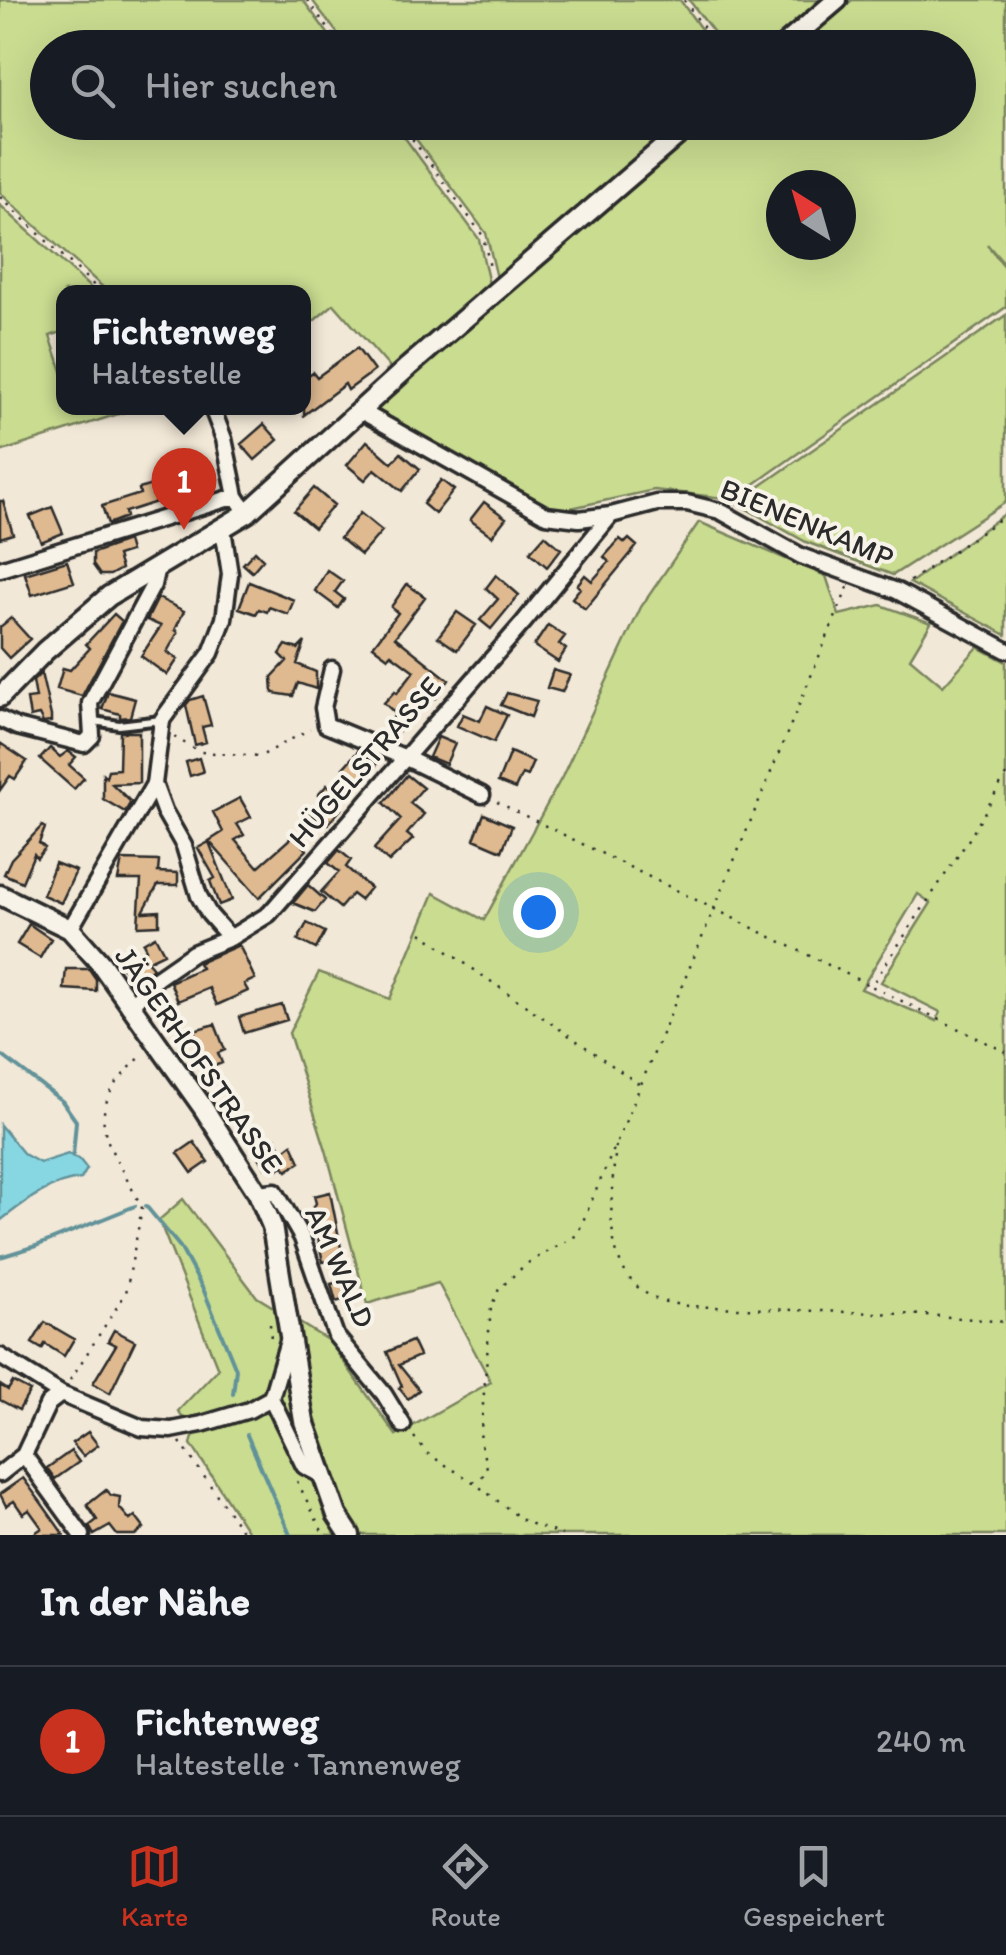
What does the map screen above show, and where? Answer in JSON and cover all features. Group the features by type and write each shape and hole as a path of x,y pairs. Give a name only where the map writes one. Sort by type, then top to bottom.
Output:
{"street":[{"path":"802,30 837,0"},
{"path":"0,697 109,596 246,513 673,140"},
{"name":"BIENENKAMP","path":"361,411 546,515 579,519 656,503 687,503 720,511 801,556 897,590 1006,650"},
{"path":"215,415 236,496 246,513"},
{"path":"0,569 236,496"},
{"name":"HÜGELSTRASSE","path":"129,1006 157,978 193,953 230,938 269,914 611,515"},
{"path":"70,929 154,784 161,726 211,654 224,619 230,574 223,529"},
{"path":"0,718 17,727 84,744 92,736 90,703 153,585 156,567"},
{"path":"332,669 323,708 326,724 482,795"},
{"path":"154,784 184,846 199,896 230,938"},
{"name":"JÄGERHOFSTRASSE","path":"0,895 70,929 101,964 258,1193 272,1226 304,1421 336,1514 350,1535"},
{"name":"AM WALD","path":"258,1193 276,1191 302,1238 336,1336 404,1424"},
{"path":"0,1356 60,1394 142,1428 171,1430 249,1410 271,1398 289,1340"},
{"path":"0,1474 24,1454 48,1404 60,1394"},
{"path":"271,1398 304,1466 323,1476"},
{"path":"24,1454 82,1535"}],"lane":[{"path":"93,720 161,726"}],"path":[{"path":"307,0 330,30"},
{"path":"684,0 705,30"},
{"path":"413,140 483,236 494,294"},
{"path":"0,197 94,285"},
{"path":"897,590 1006,515"},
{"path":"474,1482 487,1468 480,1442 491,1307 499,1289 526,1264 578,1236 854,574"},
{"path":"161,726 200,752 261,756 300,732 326,724"},
{"path":"871,986 1006,775"},
{"path":"482,795 1006,1052"},
{"path":"421,933 640,1085"},
{"path":"60,1394 126,1293 142,1208 106,1142 102,1122 120,1076 157,1043"},
{"path":"616,1144 610,1223 623,1268 657,1300 688,1306 928,1315 1006,1322"},
{"path":"270,1314 272,1352"},
{"path":"404,1424 428,1454 474,1482 524,1521 562,1535"},
{"path":"171,1430 245,1535"},
{"path":"294,1474 324,1535"}],"green space":[{"path":"0,0 303,0 325,30 30,30 30,140 406,140 479,239 490,289 391,369 334,304 311,323 311,285 100,285 0,193"},
{"path":"312,0 680,0 702,30 335,30"},
{"path":"689,0 824,0 789,30 712,30"},
{"path":"852,0 1006,0 1006,266 987,244 1006,270 1006,307 733,499 654,490 571,508 548,509 365,410 686,140 976,140 976,30 816,30"},
{"path":"417,140 655,140 498,282 486,233"},
{"path":"0,205 87,285 56,285 56,334 50,336 56,354 56,415 115,415 0,452"},
{"path":"1006,315 1006,502 893,575 806,542 736,503"},
{"path":"1006,513 1006,635 910,583"},
{"path":"699,522 826,576 839,615 881,605 931,623 910,658 943,686 978,647 1006,662 1006,1535 250,1535 191,1444 194,1434 178,1411 218,1369 159,1220 183,1199 257,1297 329,1341 396,1435 491,1382 438,1283 367,1304 326,1150 289,1033 319,972 390,999 434,893 484,920 562,777 641,607","holes":["918,894 931,903 881,982 940,1012 937,1021 861,989"]}],"water":[{"path":"0,1125 24,1154 40,1163 68,1154 87,1169 81,1179 48,1188 0,1221"}],"building":[{"path":"357,348 374,371 348,390 345,384 311,410 311,373 317,377"},
{"path":"264,424 278,440 255,460 241,444"},
{"path":"367,441 392,463 401,453 420,469 402,491 375,469 365,480 347,465"},
{"path":"205,463 210,481 189,488 183,469"},
{"path":"441,480 454,490 435,514 423,504"},
{"path":"161,482 166,499 125,512 126,517 108,524 102,506 140,494 139,489"},
{"path":"314,488 334,505 314,528 294,511"},
{"path":"0,501 13,534 0,538"},
{"path":"484,502 506,518 492,536 470,520"},
{"path":"52,507 63,533 41,542 30,516"},
{"path":"360,513 382,531 361,555 340,538"},
{"path":"545,535 561,549 547,567 530,552"},
{"path":"620,539 625,543 629,539 637,546 585,609 572,598 580,588 577,585 585,575 592,581 609,562 604,557"},
{"path":"127,541 130,552 117,556 121,569 100,575 93,565 93,553"},
{"path":"255,551 263,559 252,572 243,564"},
{"path":"67,561 74,582 32,595 25,574"},
{"path":"327,570 343,581 335,592 344,599 338,608 315,591"},
{"path":"496,575 519,595 491,629 480,620 498,599 486,588"},
{"path":"249,582 294,600 288,614 269,607 267,612 259,609 256,614 239,608"},
{"path":"407,584 425,597 395,637 449,680 436,698 431,695 399,731 389,723 396,714 384,703 414,671 373,646 398,613 391,607"},
{"path":"158,598 184,611 167,652 178,659 167,675 141,656 161,626 147,620"},
{"path":"457,612 476,625 457,650 438,637"},
{"path":"114,614 122,621 82,696 57,689 63,668 70,670 90,648 86,644"},
{"path":"11,618 30,639 9,658 0,648 0,627"},
{"path":"548,625 565,636 559,644 566,649 558,662 534,646"},
{"path":"305,642 297,664 316,672 316,689 298,683 293,696 273,693 272,677 287,661 280,654 286,645 298,649"},
{"path":"553,670 570,675 562,692 547,688"},
{"path":"41,673 51,716 51,722 43,723 39,715 30,717 27,699 36,698 33,681"},
{"path":"108,692 135,699 130,717 120,718 120,714 102,709"},
{"path":"507,693 537,701 531,717 501,705"},
{"path":"203,696 211,725 202,727 206,742 195,745 186,705"},
{"path":"487,706 507,715 494,742 457,726 463,714 480,721"},
{"path":"120,732 139,732 139,783 112,784 131,802 125,812 103,799 103,774 106,777 108,770 119,769"},
{"path":"438,737 455,744 446,764 429,757"},
{"path":"0,743 27,761 15,779 10,776 0,790"},
{"path":"50,748 60,757 68,751 76,757 69,765 84,778 74,789 40,759"},
{"path":"359,750 377,764 360,783 343,768"},
{"path":"510,752 533,762 515,789 498,782"},
{"path":"199,758 203,772 190,776 186,762"},
{"path":"407,775 423,788 410,803 424,814 407,834 413,839 389,862 374,849 401,819 384,803"},
{"path":"327,785 337,794 332,801 341,809 324,824 310,812"},
{"path":"240,798 251,817 237,824 244,835 235,840 258,867 294,835 307,850 259,898 209,841 223,832 213,812"},
{"path":"484,814 512,826 502,851 474,839"},
{"path":"42,826 45,828 39,843 45,848 37,858 34,854 22,882 4,874 11,859"},
{"path":"209,842 232,900 219,905 210,881 215,878 198,848"},
{"path":"339,850 351,860 346,867 370,888 360,900 352,894 340,908 321,892 339,872 328,863"},
{"path":"122,860 159,861 158,872 178,873 178,885 158,885 143,912 159,911 159,925 138,926 141,880 118,880"},
{"path":"55,863 76,871 61,903 43,895"},
{"path":"308,885 325,900 315,912 293,903"},
{"path":"307,923 325,932 316,949 298,940"},
{"path":"29,924 51,939 40,958 17,944"},
{"path":"155,936 164,953 147,961 153,968 132,985 131,973 123,968 146,949 143,943"},
{"path":"239,945 255,979 244,984 248,991 217,1005 209,988 178,1001 170,982 201,968 198,963"},
{"path":"66,969 89,969 96,979 96,991 64,989"},
{"path":"282,1005 287,1020 244,1033 239,1017"},
{"path":"215,1024 225,1050 218,1053 222,1063 207,1069 194,1030"},
{"path":"275,1138 283,1151 292,1144 300,1162 287,1171 283,1165 278,1169 274,1162 265,1167 255,1150"},
{"path":"194,1142 208,1162 192,1173 178,1153"},
{"path":"330,1192 343,1258 323,1262 312,1210 314,1196"},
{"path":"348,1280 352,1297 336,1302 331,1284"},
{"path":"45,1322 74,1339 64,1356 45,1344 42,1349 32,1343"},
{"path":"114,1330 135,1341 110,1393 93,1383 116,1345 108,1341"},
{"path":"412,1341 419,1356 399,1365 419,1390 408,1399 399,1388 402,1386 387,1352"},
{"path":"13,1382 30,1391 19,1410 0,1400 0,1385 8,1390"},
{"path":"88,1432 98,1445 83,1456 72,1443"},
{"path":"71,1451 79,1462 55,1479 47,1468"},
{"path":"23,1478 64,1535 32,1535 42,1528 29,1510 23,1514 14,1501 6,1506 0,1494"},
{"path":"106,1490 120,1497 119,1507 130,1520 135,1516 144,1528 135,1535 117,1535 110,1526 94,1535 89,1526 97,1520 87,1505"}],"waterway":[{"path":"0,1054 62,1101 76,1121 73,1156"},
{"path":"0,1257 135,1206"},
{"path":"146,1206 180,1247 204,1291 236,1369 233,1394"},
{"path":"247,1435 290,1535"}],"place":[{"name":"Fichtenweg","path":"184,530"}]}
